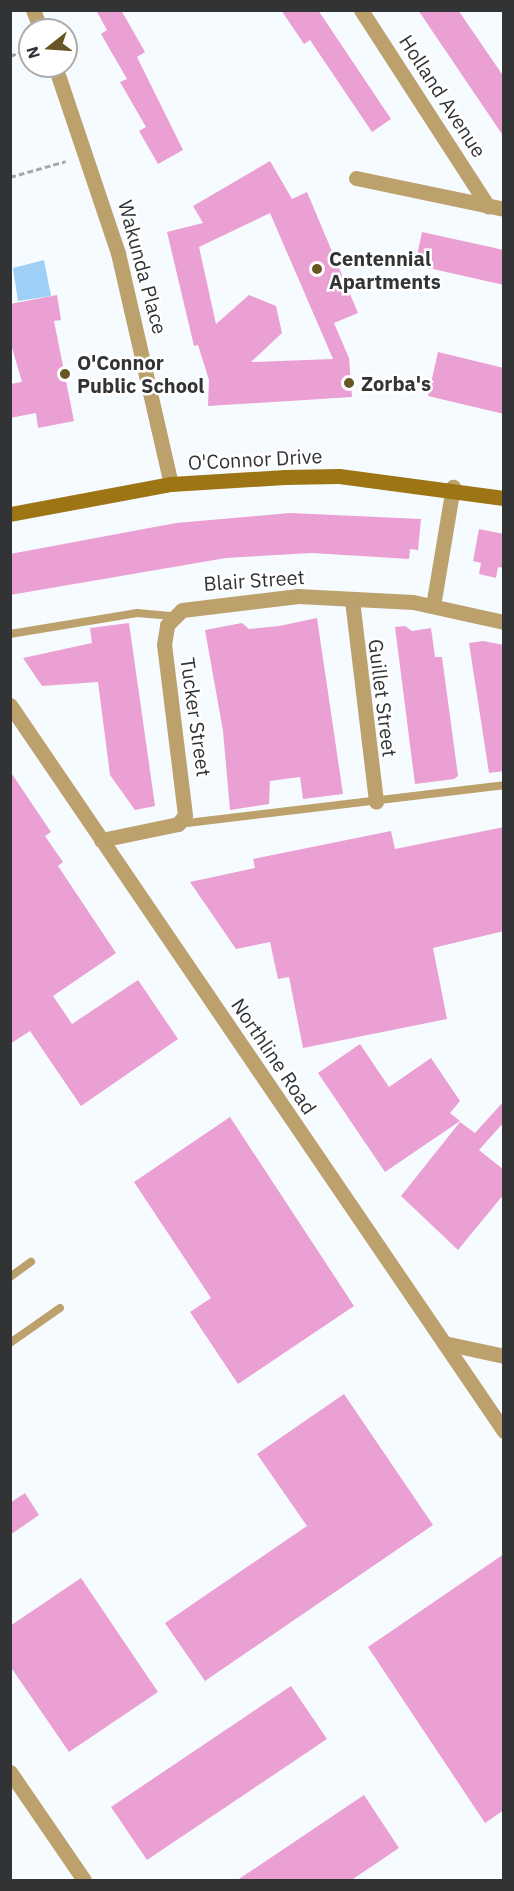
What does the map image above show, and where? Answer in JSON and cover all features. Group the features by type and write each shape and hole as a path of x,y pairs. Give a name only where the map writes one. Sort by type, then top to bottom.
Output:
{"main road":[{"name":"O'Connor Drive","path":"10,514 171,484 339,476 453,487 504,498"}],"street":[{"name":"Holland Avenue","path":"361,10 496,207"},
{"name":"Wakunda Place","path":"59,78 118,252 171,484"},
{"path":"356,178 496,207"},
{"path":"433,606 453,487"},
{"name":"Blair Street","path":"172,616 192,606 262,598 352,600 433,606 504,622"},
{"name":"Guillet Street","path":"352,600 376,802"},
{"name":"Tucker Street","path":"172,616 164,645 186,796 178,824"},
{"name":"Northline Road","path":"10,705 504,1431"},
{"path":"101,840 178,824"},
{"path":"444,1343 504,1356"},
{"path":"13,1782 84,1881"}],"lane":[{"name":"Blair Street","path":"10,634 137,613 172,616"},
{"path":"178,824 504,785"},
{"path":"10,1277 32,1262"},
{"path":"10,1343 60,1308"}],"path":[{"path":"11,176 66,160"}],"shaded area":[{"path":"44,260 51,296 18,301 13,268"}],"building":[{"path":"96,10 121,10 145,52 137,57 183,150 158,164 139,131 146,127 120,82 127,79 101,34 107,30"},
{"path":"281,10 318,10 391,119 372,132 310,40 304,44"},
{"path":"418,10 458,10 504,77 504,137"},
{"name":"Centennial Apartments","path":"270,161 292,199 307,192 358,313 334,323 349,358 352,397 208,406 209,380 198,345 194,346 167,232 203,223 193,206","holes":["270,213 333,359 251,362 282,333 276,306 249,295 216,324 199,247"]},
{"path":"422,232 504,250 504,285 415,265"},
{"path":"57,295 61,320 54,321 74,421 38,428 36,413 10,418 10,384 22,382 10,341 10,304"},
{"path":"438,352 504,368 504,414 428,396"},
{"path":"290,513 421,519 418,550 410,549 409,559 312,553 226,558 10,595 10,554 176,523"},
{"path":"479,529 504,534 504,568 498,567 496,578 479,574 481,563 473,561"},
{"path":"317,618 343,794 303,799 300,777 270,781 269,804 230,810 223,731 205,630 242,623 249,629 279,626"},
{"path":"129,623 155,806 135,810 110,775 98,682 42,686 23,658 92,643 90,628"},
{"path":"405,626 412,631 431,628 435,657 442,657 458,776 454,779 415,784 395,627"},
{"path":"483,641 504,645 504,771 489,773 469,643"},
{"path":"10,771 51,832 45,836 63,862 58,866 116,953 53,996 72,1024 138,980 178,1039 81,1106 30,1031 10,1044"},
{"path":"504,827 504,931 433,948 447,1019 303,1048 289,977 278,979 270,942 236,949 190,882 255,868 253,859 391,831 395,849"},
{"path":"360,1044 389,1087 431,1058 460,1101 450,1113 460,1121 385,1172 318,1073"},
{"path":"504,1101 504,1122 479,1150 504,1170 504,1194 458,1250 401,1196 460,1122 475,1133"},
{"path":"230,1117 354,1306 238,1384 190,1312 211,1298 134,1182"},
{"path":"344,1394 433,1525 205,1681 165,1623 307,1526 257,1454"},
{"path":"25,1493 39,1515 10,1535 10,1503"},
{"path":"504,1554 504,1810 485,1823 368,1647"},
{"path":"81,1578 158,1692 69,1752 10,1666 10,1626"},
{"path":"291,1686 327,1739 147,1860 111,1807"},
{"path":"364,1795 399,1848 350,1881 236,1881"}],"place":[{"name":"Centennial Apartments","path":"317,269"},
{"name":"O'Connor Public School","path":"65,374"},
{"name":"Zorba's","path":"349,383"}]}
